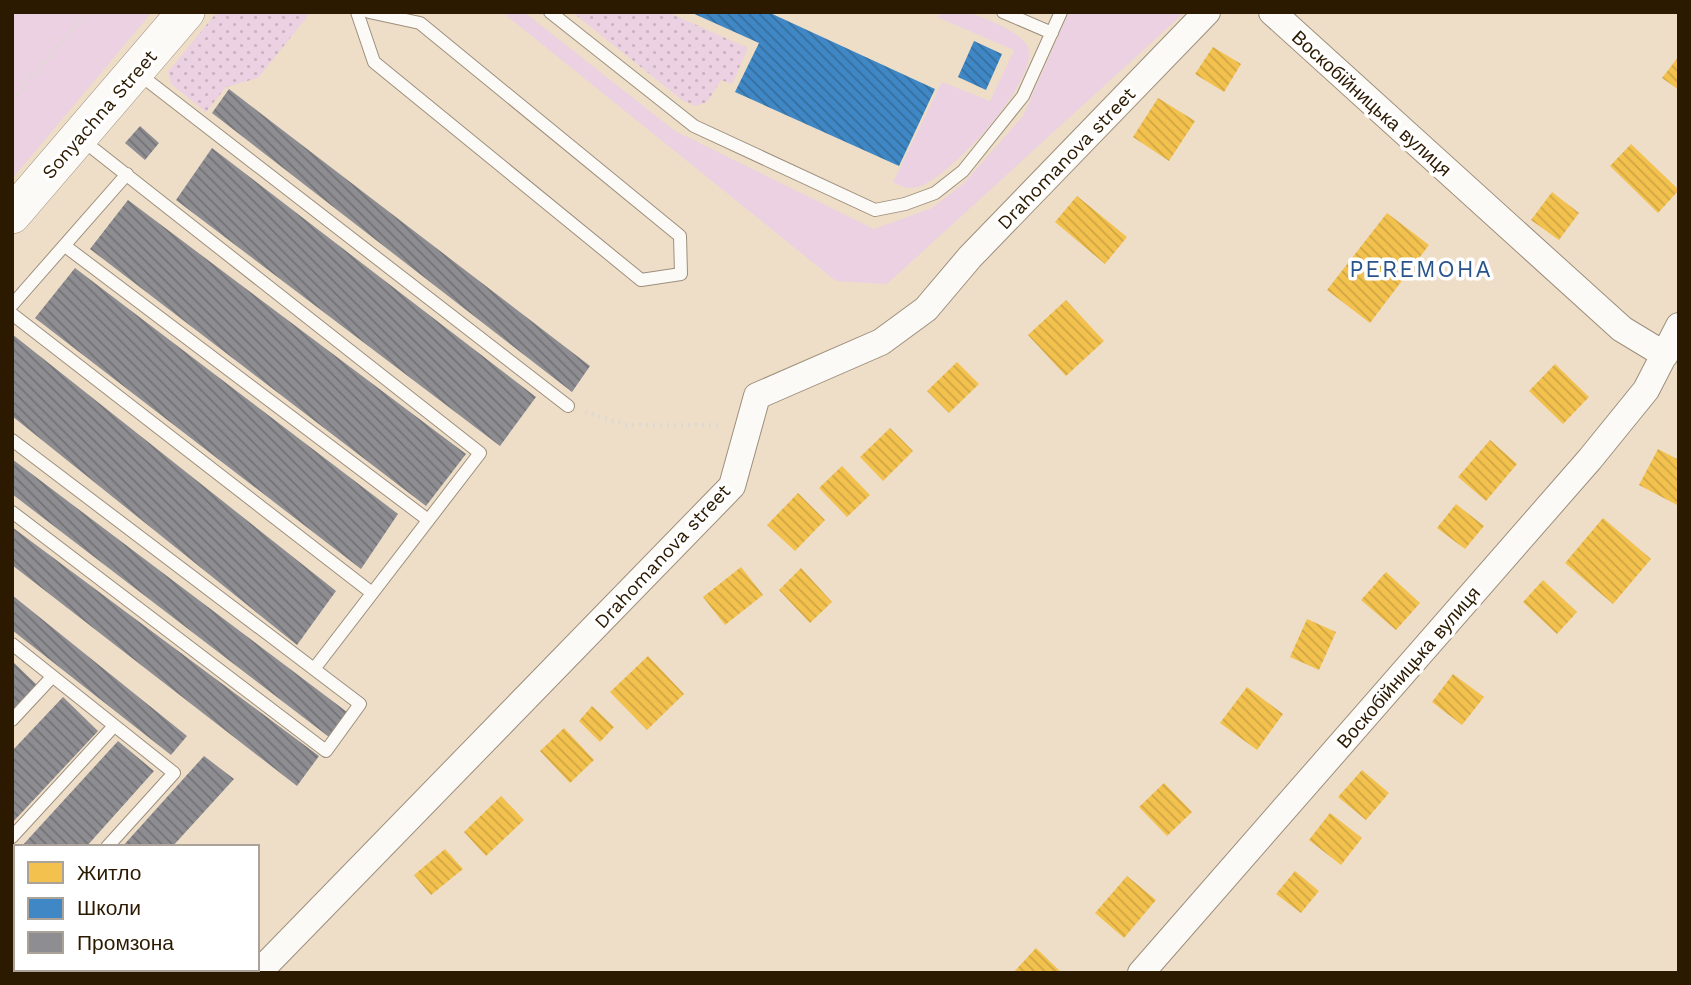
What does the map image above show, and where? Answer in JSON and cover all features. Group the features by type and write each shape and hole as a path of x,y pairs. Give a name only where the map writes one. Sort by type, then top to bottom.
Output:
{"street":[{"name":"Sonyachna Street","path":"12,215 186,12"},
{"name":"Drahomanova street","path":"258,973 732,486 757,396 881,342 926,309 970,257 1207,12"},
{"name":"Воскобійницька вулиця","path":"1272,12 1622,329 1665,355"},
{"name":"Воскобійницька вулиця","path":"1141,973 1590,459 1646,390 1679,326"}],"lane":[{"path":"357,12 374,62 641,280 681,274 680,236 420,23 369,12"},
{"path":"550,12 694,126 875,210 905,204 935,193 963,170 1023,96 1061,12"},
{"path":"1003,12 1052,33"},
{"path":"136,71 568,406"},
{"path":"79,137 480,453 314,669"},
{"path":"12,305 127,174"},
{"path":"65,246 428,520"},
{"path":"12,314 372,593"},
{"path":"12,440 359,704 326,751 12,512"},
{"path":"12,644 174,773 109,845"},
{"path":"12,720 52,677"},
{"path":"12,837 114,726"}],"path":[{"path":"12,100 86,12"},
{"path":"568,406 627,425 749,425"}],"shaded area":[{"path":"12,12 152,12 12,179"},
{"path":"217,12 311,12 258,78 226,87 206,112 171,84 168,72"},
{"path":"502,12 524,12 675,131 874,229 932,208 964,183 1023,116 1069,12 1185,12 887,284 836,281"},
{"path":"572,12 667,12 748,48 732,84 721,80 707,102 696,106 682,100"},
{"path":"942,12 969,13 994,22 1021,38 1029,51 1027,66 1005,107 969,149 932,180 918,187 908,188 893,182 942,82 990,101 1014,50 937,17"}],"building: Житло":[{"path":"1213,47 1241,64 1224,92 1195,74"},
{"path":"1679,56 1679,90 1662,78"},
{"path":"1158,98 1195,121 1169,161 1133,137"},
{"path":"1631,144 1679,190 1658,213 1610,166"},
{"path":"1552,192 1579,213 1559,240 1531,220"},
{"path":"1077,196 1127,237 1105,264 1055,222"},
{"path":"1387,213 1429,245 1370,323 1327,290"},
{"path":"1066,300 1104,341 1066,376 1028,335"},
{"path":"957,362 979,384 949,413 927,391"},
{"path":"1555,364 1589,397 1563,424 1529,391"},
{"path":"890,428 913,451 883,481 860,457"},
{"path":"1490,440 1517,464 1486,501 1458,477"},
{"path":"1658,449 1679,460 1679,506 1639,485"},
{"path":"842,466 870,495 847,517 819,488"},
{"path":"798,493 825,520 795,551 767,525"},
{"path":"1456,504 1484,526 1465,549 1437,528"},
{"path":"1603,518 1651,559 1613,604 1565,563"},
{"path":"741,567 763,595 725,625 703,597"},
{"path":"801,568 832,602 810,623 779,590"},
{"path":"1386,572 1420,603 1396,630 1361,600"},
{"path":"1543,580 1577,612 1557,634 1523,602"},
{"path":"1307,619 1336,632 1319,670 1290,657"},
{"path":"648,656 684,694 647,730 610,692"},
{"path":"1453,674 1484,697 1462,725 1432,702"},
{"path":"1247,687 1283,714 1257,750 1220,723"},
{"path":"592,706 614,727 600,742 579,721"},
{"path":"564,728 594,760 570,783 540,751"},
{"path":"1362,770 1389,793 1366,820 1338,797"},
{"path":"1164,783 1192,812 1167,836 1139,807"},
{"path":"501,796 524,820 486,856 464,832"},
{"path":"1330,813 1362,838 1341,865 1309,840"},
{"path":"445,849 463,869 431,895 414,875"},
{"path":"1295,871 1319,891 1301,913 1276,894"},
{"path":"1127,876 1156,900 1124,938 1095,913"},
{"path":"1036,948 1062,973 1013,973"}],"building: Школи":[{"path":"690,12 768,12 935,89 899,166 735,92 759,43"},
{"path":"974,41 1002,54 986,90 958,77"}],"building: Промзона":[{"path":"229,89 590,366 572,392 212,113"},
{"path":"140,126 159,143 145,160 125,143"},
{"path":"212,148 536,397 500,446 176,200"},
{"path":"128,200 466,454 426,506 90,249"},
{"path":"75,268 398,514 361,569 35,318"},
{"path":"12,334 336,591 297,645 12,416"},
{"path":"12,459 347,712 329,737 12,494"},
{"path":"12,527 319,756 297,786 12,565"},
{"path":"12,595 187,736 171,755 12,630"},
{"path":"12,661 37,685 12,711"},
{"path":"63,697 98,731 12,823 12,751"},
{"path":"118,741 154,771 88,845 23,845"},
{"path":"204,756 234,779 174,845 124,845"},
{"path":"14,855 12,929 12,857"},
{"path":"14,966 14,971 58,971 12,973"}],"district":[{"name":"PEREMOHA","path":"1421,269"}]}
